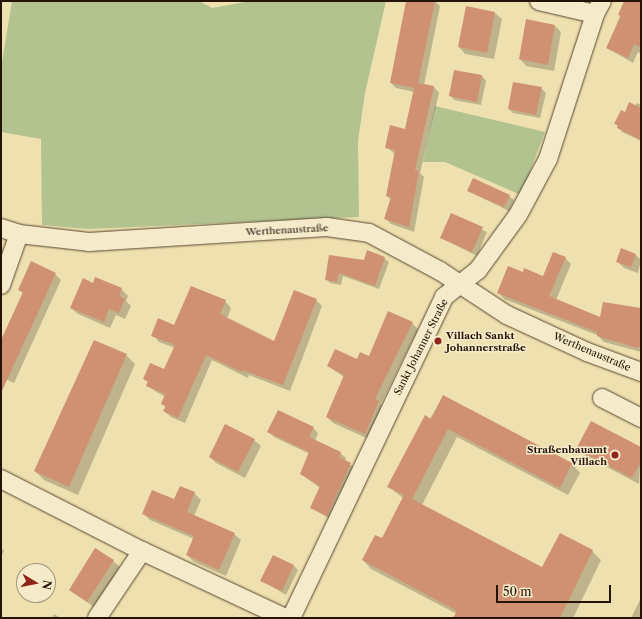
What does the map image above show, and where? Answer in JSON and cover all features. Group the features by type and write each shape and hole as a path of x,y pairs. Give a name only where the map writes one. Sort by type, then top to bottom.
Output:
{"street":[{"path":"539,1 599,8"},
{"name":"Sankt Johanner Straße","path":"291,618 444,297 478,270 518,215 548,159 599,8"},
{"name":"Werthenaustraße","path":"1,228 19,234 89,242 327,227 369,233 462,284 507,315 587,352 641,372"},
{"path":"1,284 19,234"},
{"path":"602,398 641,418"},
{"path":"1,479 142,551 285,618"},
{"path":"97,618 142,551"}],"green space":[{"path":"12,1 199,1 212,8 251,1 386,1 365,93 358,141 359,217 89,229 42,225 41,139 1,132 1,68"},
{"path":"435,106 545,132 521,195 445,162 423,162"}],"building":[{"path":"406,1 435,1 418,83 434,86 415,170 419,171 409,227 384,219 391,197 386,196 395,150 385,148 390,125 405,129 414,88 390,83"},
{"path":"624,1 641,1 641,47 634,44 628,58 606,48 621,16 618,15"},
{"path":"466,6 495,12 487,53 458,47"},
{"path":"526,19 555,25 548,65 519,59"},
{"path":"454,70 482,75 477,102 449,96"},
{"path":"513,82 542,87 536,115 508,109"},
{"path":"629,102 641,108 641,140 617,128 618,125 614,124 621,110 625,112"},
{"path":"473,178 510,195 504,207 467,191"},
{"path":"451,213 483,227 472,252 440,238"},
{"path":"621,248 636,254 631,267 616,262"},
{"path":"367,250 385,257 375,286 339,273 337,282 325,280 329,255 364,260"},
{"path":"553,252 566,257 549,296 600,317 603,302 641,308 641,346 638,348 597,336 597,332 497,293 508,266 523,272 524,268 543,276"},
{"path":"31,261 56,273 1,393 1,340 23,292 18,290"},
{"path":"95,277 122,288 119,296 125,299 119,313 109,309 104,322 70,308 83,278 93,283"},
{"path":"191,286 226,300 220,314 274,341 294,290 317,299 283,385 243,370 242,372 206,355 178,418 163,411 166,406 161,404 165,394 146,386 148,381 143,379 150,363 164,369 175,345 151,336 158,318 174,325"},
{"path":"388,311 413,322 375,399 379,401 365,434 326,417 344,375 327,366 335,349 357,359 360,352 369,356"},
{"path":"94,340 127,354 69,487 34,471"},
{"path":"443,395 572,463 560,488 448,429 412,499 542,567 560,533 593,550 560,618 453,618 457,611 362,560 375,535 382,538 404,495 387,487 425,415 431,419"},
{"path":"278,410 314,427 309,437 341,452 339,457 351,463 327,516 310,508 320,486 300,474 309,452 267,432"},
{"name":"Straßenbauamt Villach","path":"591,421 641,447 641,462 632,478 576,449"},
{"path":"225,424 255,439 238,472 209,457"},
{"path":"180,486 195,492 187,512 235,533 219,570 186,555 194,536 142,514 152,490 174,499"},
{"path":"95,548 114,560 87,602 69,590"},
{"path":"273,555 294,565 282,591 260,581"}],"place":[{"name":"Villach Sankt Johannerstraße","path":"438,341"},
{"name":"Straßenbauamt Villach","path":"615,455"}]}
